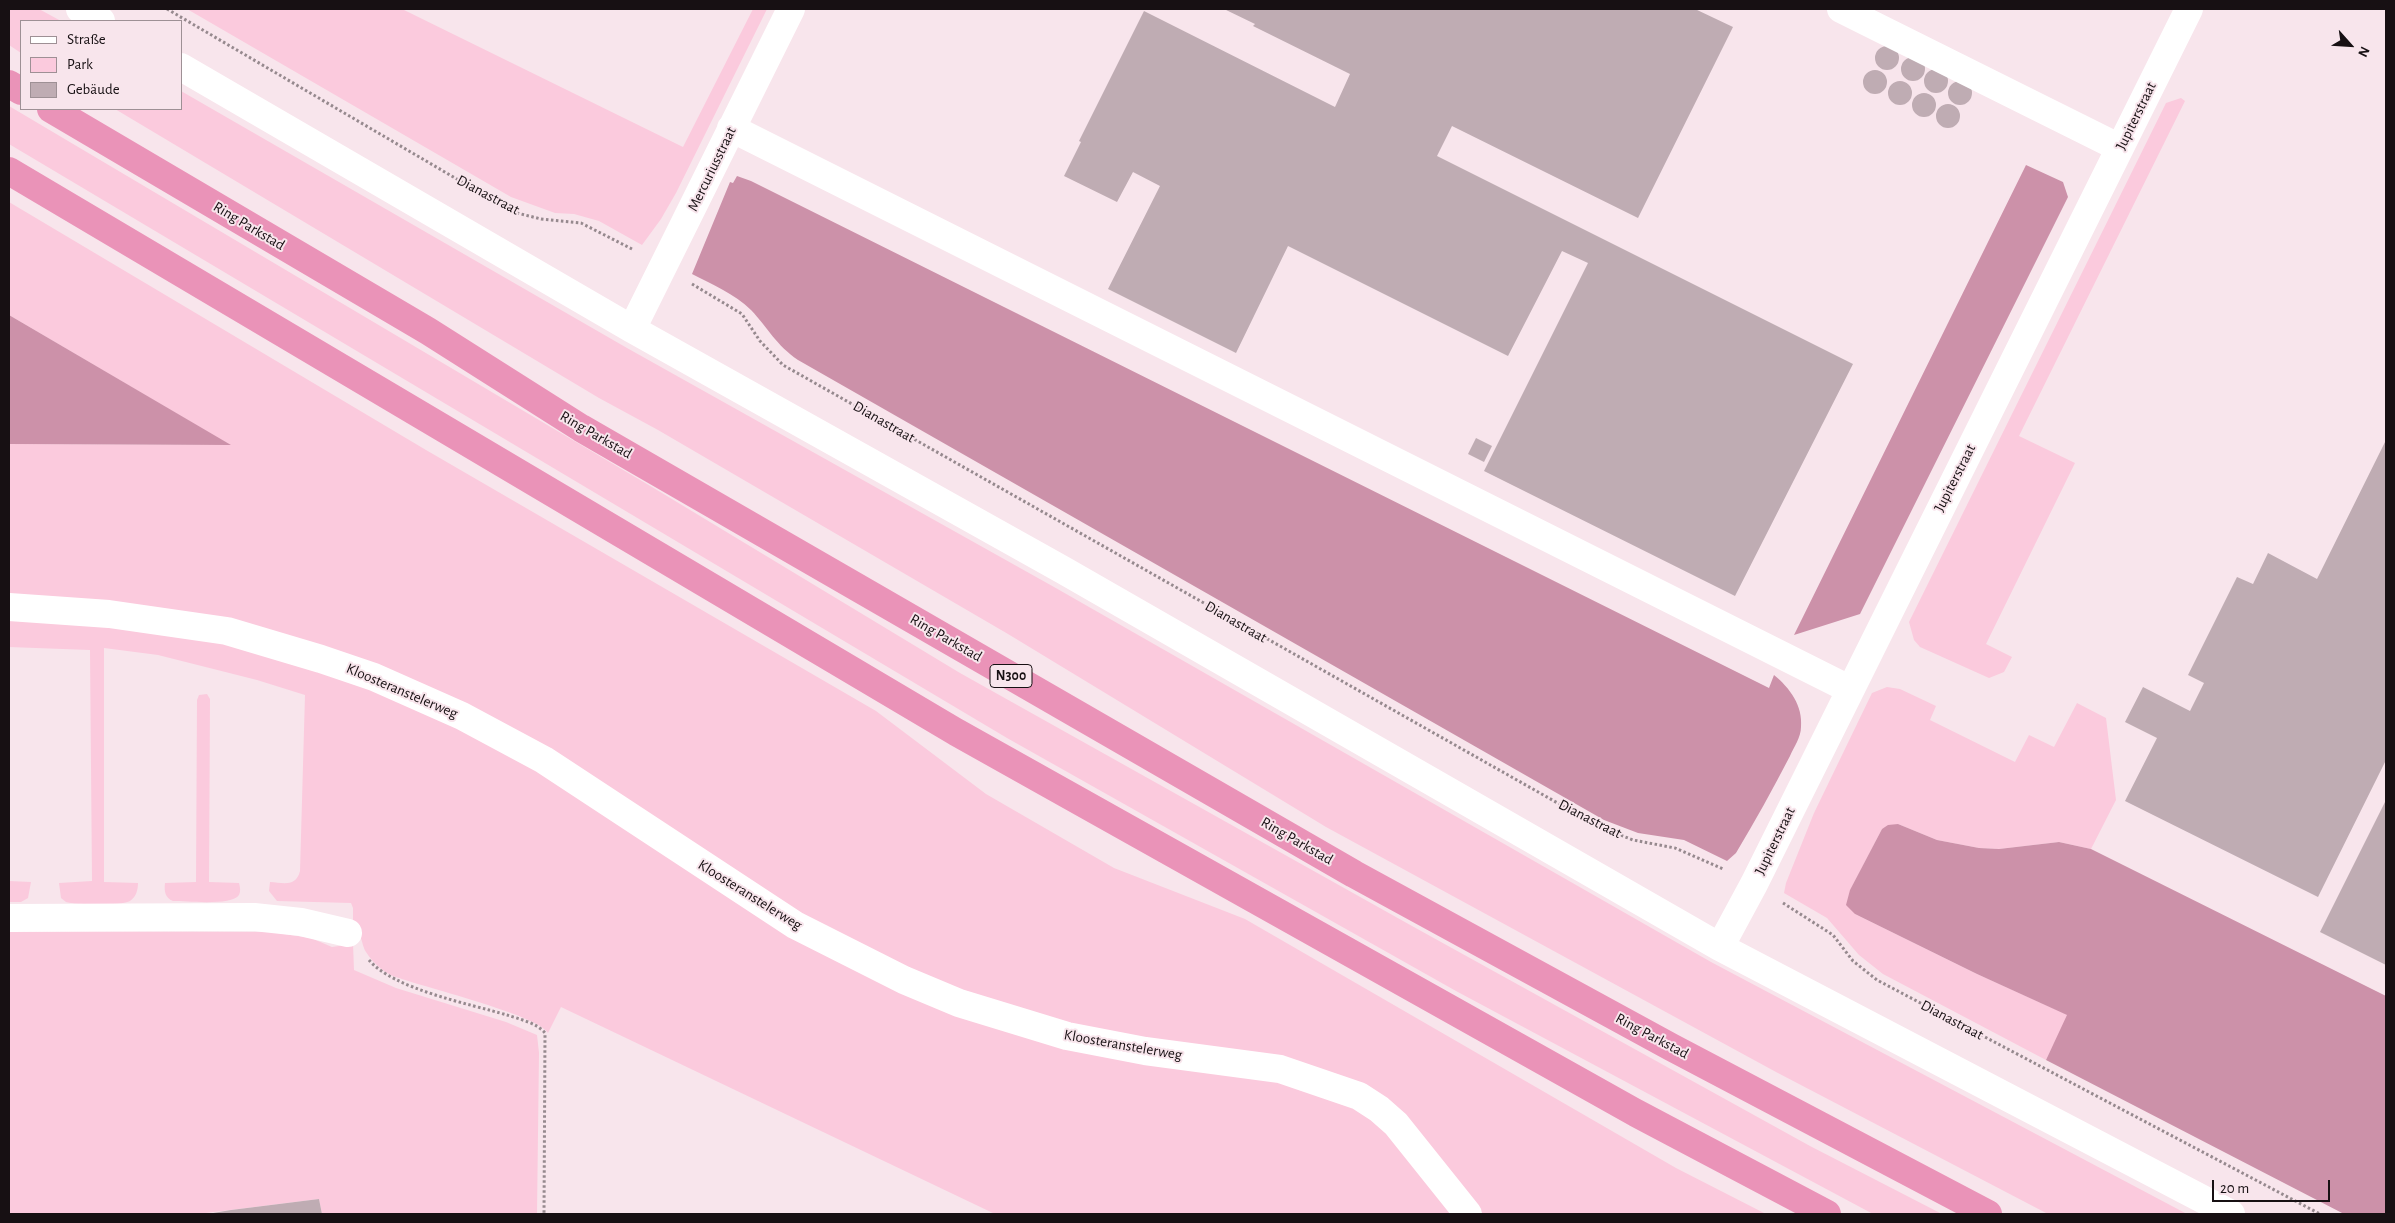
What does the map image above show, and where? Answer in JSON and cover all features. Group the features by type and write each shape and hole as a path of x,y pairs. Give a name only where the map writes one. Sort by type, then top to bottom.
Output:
{"highway":[{"path":"9,84 20,90"},
{"name":"Ring Parkstad","path":"53,110 428,331 581,428 1354,874 1663,1042 1988,1214"},
{"path":"9,171 956,732 1636,1113 1827,1214"}],"street":[{"path":"80,9 99,20"},
{"name":"Mercuriusstraat","path":"632,329 664,269 731,128 791,9"},
{"path":"1841,9 2120,148"},
{"name":"Jupiterstraat","path":"1720,947 1754,884 2189,9"},
{"path":"182,68 632,329 1063,570 1720,947 2231,1214"},
{"path":"731,128 1850,689"},
{"name":"Kloosteranstelerweg","path":"9,607 109,614 227,631 321,659 382,681 462,716 544,760 795,925 904,980 959,1002 1067,1036 1145,1051 1280,1069 1359,1096 1379,1109 1396,1124 1468,1214"},
{"path":"9,918 254,917 301,922 348,933"}],"path":[{"name":"Dianastraat","path":"167,9 513,212 541,219 581,223 620,241 742,314 760,341 783,365 1600,827 1633,840 1676,848 1754,884 1832,935 1852,961 1877,980 2320,1214"},
{"path":"348,933 356,934 370,962 388,977 403,984 520,1019 545,1033 544,1214"}],"green space":[{"path":"9,9 39,9 59,20 20,20 20,52 9,45"},
{"path":"187,9 402,9 683,147 753,9 767,9 676,193 661,219 642,245 599,221 574,214 555,213 511,197"},
{"path":"182,92 627,348 1054,587 1711,962 2187,1214 2048,1214 1776,1072 1326,827 1008,634 658,430 599,398 117,110 182,110"},
{"path":"2181,98 2185,101 2019,436 2075,463 1986,644 2012,657 2004,672 1989,678 1920,647 1914,640 1909,622 2166,103"},
{"path":"9,106 652,487 960,673 1810,1146 1942,1214 1873,1214 1456,991 1007,738 9,144"},
{"path":"9,202 426,450 876,711 986,794 1114,868 1245,919 1676,1168 1766,1214 1483,1214 1393,1105 1119,1036 954,991 813,924 421,686 9,598 9,444 230,445 9,315"},
{"path":"9,617 186,634 332,672 505,749 865,971 1297,1083 1374,1117 1454,1214 995,1214 561,1007 548,1033 540,1026 524,1018 477,1001 393,976 378,966 364,949 360,936 353,929 353,908 351,903 277,901 269,891 270,882 292,882 296,880 300,871 305,695 257,680 158,655 104,648 104,882 138,883 138,888 134,897 125,903 88,904 66,902 61,898 59,883 92,881 90,650 9,647"},
{"path":"1887,687 1900,689 1936,706 1930,720 2015,762 2029,735 2054,747 2077,703 2106,718 2116,800 2091,849 2059,842 1999,849 1979,848 1937,840 1898,824 1882,829 1850,891 1855,914 1977,974 2068,1015 2046,1060 1883,974 1859,955 1827,918 1784,893 1786,883 1814,813 1872,693"},
{"path":"207,694 210,699 209,882 239,883 240,892 235,898 228,901 173,901 166,894 165,883 196,882 197,700 199,695"},
{"path":"9,881 31,882 28,898 21,902 9,902"},
{"path":"9,931 271,932 311,938 332,947 353,944 354,970 396,988 506,1022 537,1035 539,1053 537,1214 322,1214 319,1199 198,1214 9,1214"}],"shaded area":[{"path":"2026,165 2063,182 2068,197 1860,614 1794,635"},
{"path":"737,176 751,181 1769,688 1774,675 1790,692 1798,705 1801,731 1784,768 1736,853 1727,861 1684,840 1638,833 1604,820 798,360 778,342 745,304 692,274 730,182 733,183"},
{"path":"9,315 231,445 9,444"},
{"path":"1898,824 1937,840 1979,848 1999,849 2059,842 2091,849 2386,996 2386,1214 2344,1214 2046,1060 2067,1015 1977,974 1855,914 1846,905 1850,890 1882,829 1888,825"}],"building":[{"path":"1224,9 1695,9 1733,27 1638,218 1452,126 1437,156 1853,364 1735,596 1484,471 1588,263 1562,251 1508,356 1288,246 1236,353 1108,289 1160,186 1133,172 1117,202 1064,176 1081,142 1079,141 1144,11 1335,107 1350,74 1253,26 1255,24"},
{"path":"1887,46 1892,47 1898,53 1898,63 1892,69 1887,70 1882,69 1876,63 1875,58 1876,53 1882,47"},
{"path":"1913,57 1922,60 1925,69 1922,78 1913,81 1904,78 1901,69 1904,60"},
{"path":"1936,69 1941,70 1947,76 1947,86 1941,92 1936,93 1931,92 1925,86 1924,81 1925,76 1931,70"},
{"path":"1875,70 1884,73 1887,82 1884,91 1875,94 1866,91 1863,82 1866,73"},
{"path":"1900,81 1909,84 1912,93 1909,102 1900,105 1891,102 1888,93 1891,84"},
{"path":"1960,81 1965,82 1971,88 1971,98 1965,104 1960,105 1955,104 1949,98 1948,93 1949,88 1955,82"},
{"path":"1924,93 1933,96 1936,105 1933,114 1924,117 1915,114 1912,105 1915,96"},
{"path":"1948,104 1957,107 1960,116 1957,125 1948,128 1939,125 1936,116 1939,107"},
{"path":"1476,438 1492,446 1484,462 1468,454"},
{"path":"2386,440 2386,760 2318,897 2125,801 2157,738 2125,722 2143,687 2190,711 2204,683 2188,675 2237,577 2253,584 2268,553 2317,579"},
{"path":"2386,800 2386,965 2320,932"},
{"path":"319,1199 322,1214 207,1214 231,1210"}]}
